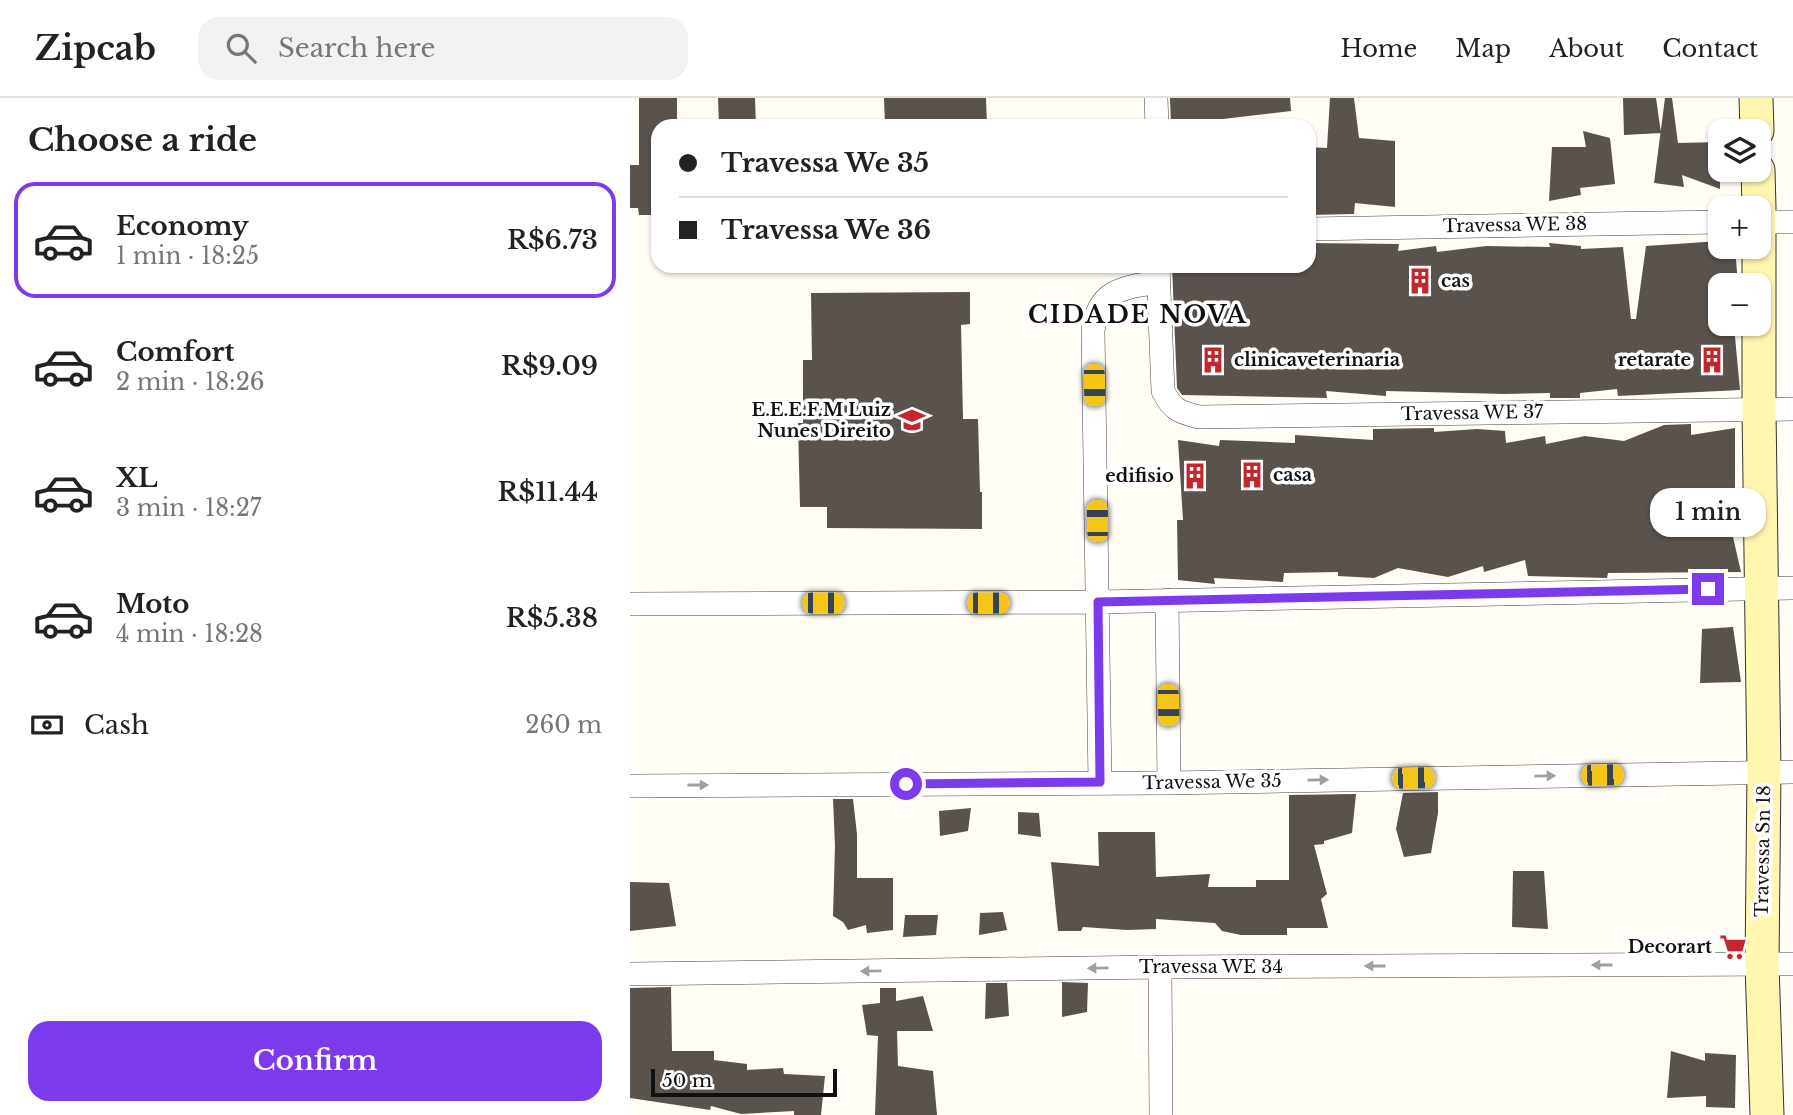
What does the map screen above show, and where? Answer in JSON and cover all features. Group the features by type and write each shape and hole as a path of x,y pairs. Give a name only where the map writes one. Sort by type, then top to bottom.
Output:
{"street":[{"path":"1156,98 1157,119"},
{"path":"1756,98 1757,119"},
{"name":"Travessa WE 38","path":"1316,229 1708,222"},
{"path":"1771,222 1793,222"},
{"name":"Travessa Sn 18","path":"1759,259 1759,410 1777,588 1779,772 1778,964 1767,1115"},
{"path":"1100,782 1093,331 1095,316 1101,305 1121,288 1158,274"},
{"name":"Travessa WE 37","path":"1158,274 1163,391 1170,405 1183,413 1199,417 1793,409"},
{"path":"630,604 1098,602 1777,588"},
{"path":"1167,600 1169,783"},
{"name":"Travessa We 35","path":"630,786 1169,783 1779,772"},
{"name":"Travessa WE 34","path":"630,974 1160,967 1778,964"},
{"path":"1160,967 1161,1115"}],"building":[{"path":"639,98 677,98 677,119 651,119 651,215 639,215 638,208 630,208 630,165 639,165"},
{"path":"718,98 755,98 756,119 719,119"},
{"path":"884,98 986,98 987,119 885,119"},
{"path":"1170,98 1290,98 1291,111 1222,119 1171,119"},
{"path":"1330,98 1354,98 1359,138 1395,141 1395,207 1355,203 1354,214 1316,215 1316,147 1327,148"},
{"path":"1623,98 1656,98 1661,133 1624,135"},
{"path":"1665,98 1672,98 1678,143 1708,142 1708,182 1720,182 1720,189 1682,175 1684,187 1654,183"},
{"path":"1583,131 1610,138 1615,184 1580,188 1581,195 1549,201 1552,147 1586,147"},
{"path":"1708,242 1708,259 1736,259 1737,273 1708,273 1708,336 1735,336 1740,390 1618,396 1617,389 1580,393 1580,398 1550,398 1550,393 1386,391 1386,396 1326,391 1327,398 1182,395 1177,388 1172,273 1316,273 1316,243 1399,244 1398,251 1436,246 1437,252 1486,246 1550,247 1549,243 1581,246 1581,249 1623,247 1631,319 1636,319 1646,246"},
{"path":"970,292 970,324 961,325 963,419 978,419 982,529 827,528 827,507 800,507 798,423 803,423 803,360 812,360 811,293"},
{"path":"1691,424 1691,435 1735,428 1735,502 1725,502 1741,572 1608,573 1607,578 1528,576 1525,560 1484,572 1483,566 1448,577 1398,568 1374,578 1338,576 1338,572 1284,573 1283,582 1214,578 1215,584 1178,580 1177,520 1183,520 1178,440 1219,446 1220,440 1295,443 1295,435 1373,440 1373,429 1434,428 1434,432 1477,429 1505,431 1506,443 1545,436 1546,444 1585,436 1624,441 1664,425"},
{"path":"1733,627 1741,682 1700,683 1702,629"},
{"path":"1438,792 1438,813 1431,853 1404,857 1396,829 1403,793"},
{"path":"1356,794 1352,833 1314,845 1327,894 1321,899 1328,928 1287,928 1287,935 1241,935 1222,931 1215,923 1156,919 1156,929 1083,927 1081,931 1058,931 1051,862 1099,866 1098,832 1155,832 1156,877 1210,874 1208,887 1256,887 1256,880 1289,880 1289,795"},
{"path":"833,799 853,799 857,834 857,878 893,878 893,930 867,933 866,925 848,930 843,922 833,916"},
{"path":"971,808 968,831 940,836 939,811"},
{"path":"1018,812 1039,813 1041,837 1018,834"},
{"path":"1513,871 1544,871 1548,929 1512,927"},
{"path":"630,882 669,883 676,926 630,931"},
{"path":"1003,912 1007,930 979,935 980,913"},
{"path":"905,915 938,915 936,935 903,937"},
{"path":"1062,982 1088,983 1087,1012 1062,1017"},
{"path":"986,983 1007,983 1009,1016 985,1019"},
{"path":"671,987 672,1051 714,1051 714,1060 747,1064 747,1070 783,1068 784,1074 825,1076 821,1115 794,1115 794,1111 741,1114 711,1106 710,1110 630,1098 630,988"},
{"path":"880,988 896,988 896,1001 923,996 933,1031 897,1031 898,1066 933,1071 937,1115 875,1115 878,1036 867,1035 862,1005 880,1003"},
{"path":"1671,1051 1705,1061 1705,1053 1736,1055 1735,1108 1706,1107 1706,1096 1667,1098"}],"place":[{"name":"cas","path":"1420,281"},
{"name":"clinicaveterinaria","path":"1213,360"},
{"name":"retarate","path":"1712,360"},
{"name":"E.E.E.F.M Luiz Nunes Direito","path":"912,420"},
{"name":"casa","path":"1252,475"},
{"name":"edifisio","path":"1195,476"},
{"name":"Decorart","path":"1733,947"}],"district":[{"name":"CIDADE NOVA","path":"1138,315"}],"route":[{"path":"906,784 1100,782 1098,602 1708,589"}]}
